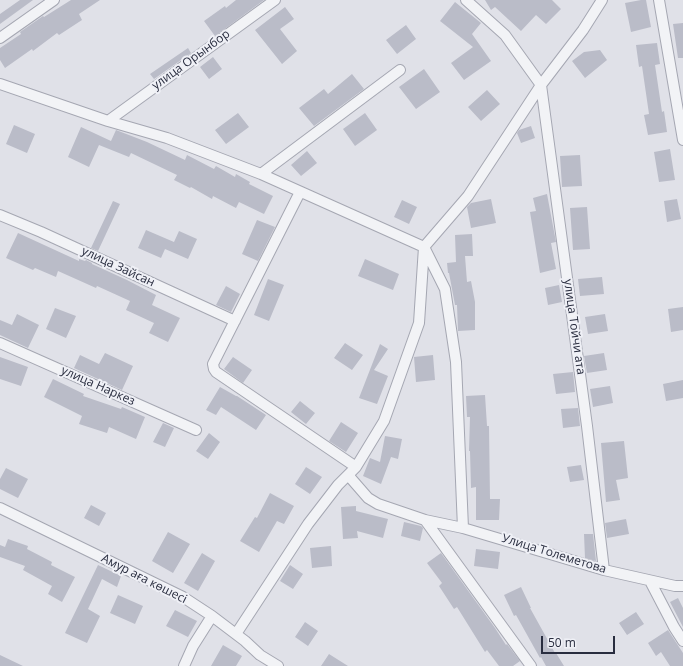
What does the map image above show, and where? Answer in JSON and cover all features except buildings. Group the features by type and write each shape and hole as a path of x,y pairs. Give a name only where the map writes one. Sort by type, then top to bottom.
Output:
{"street":[{"path":"0,38 54,0"},
{"name":"улица Орынбор","path":"108,121 274,0"},
{"path":"466,0 504,35 541,85"},
{"path":"236,634 308,524 338,485 356,467 384,421 419,323 424,247 468,196 541,85 584,30 602,0"},
{"path":"659,0 683,140"},
{"path":"261,174 400,70"},
{"path":"0,84 108,121 167,138 261,174 424,247 445,289 456,362 462,528"},
{"name":"улица Тойчи ата","path":"541,85 586,418 604,570"},
{"path":"300,192 214,364 214,369 216,372 356,467"},
{"name":"улица Зайсан","path":"0,215 41,232 235,321"},
{"name":"улица Наркез","path":"0,343 196,430"},
{"path":"348,475 368,498 378,504 425,520 531,666"},
{"name":"Амур аға көшесі","path":"0,508 183,597 236,634 260,655 278,666"},
{"name":"Улица Толеметова","path":"425,520 462,528 604,570 650,581 683,586"},
{"path":"650,581 683,641"},
{"path":"184,666 193,646 212,616"}]}
